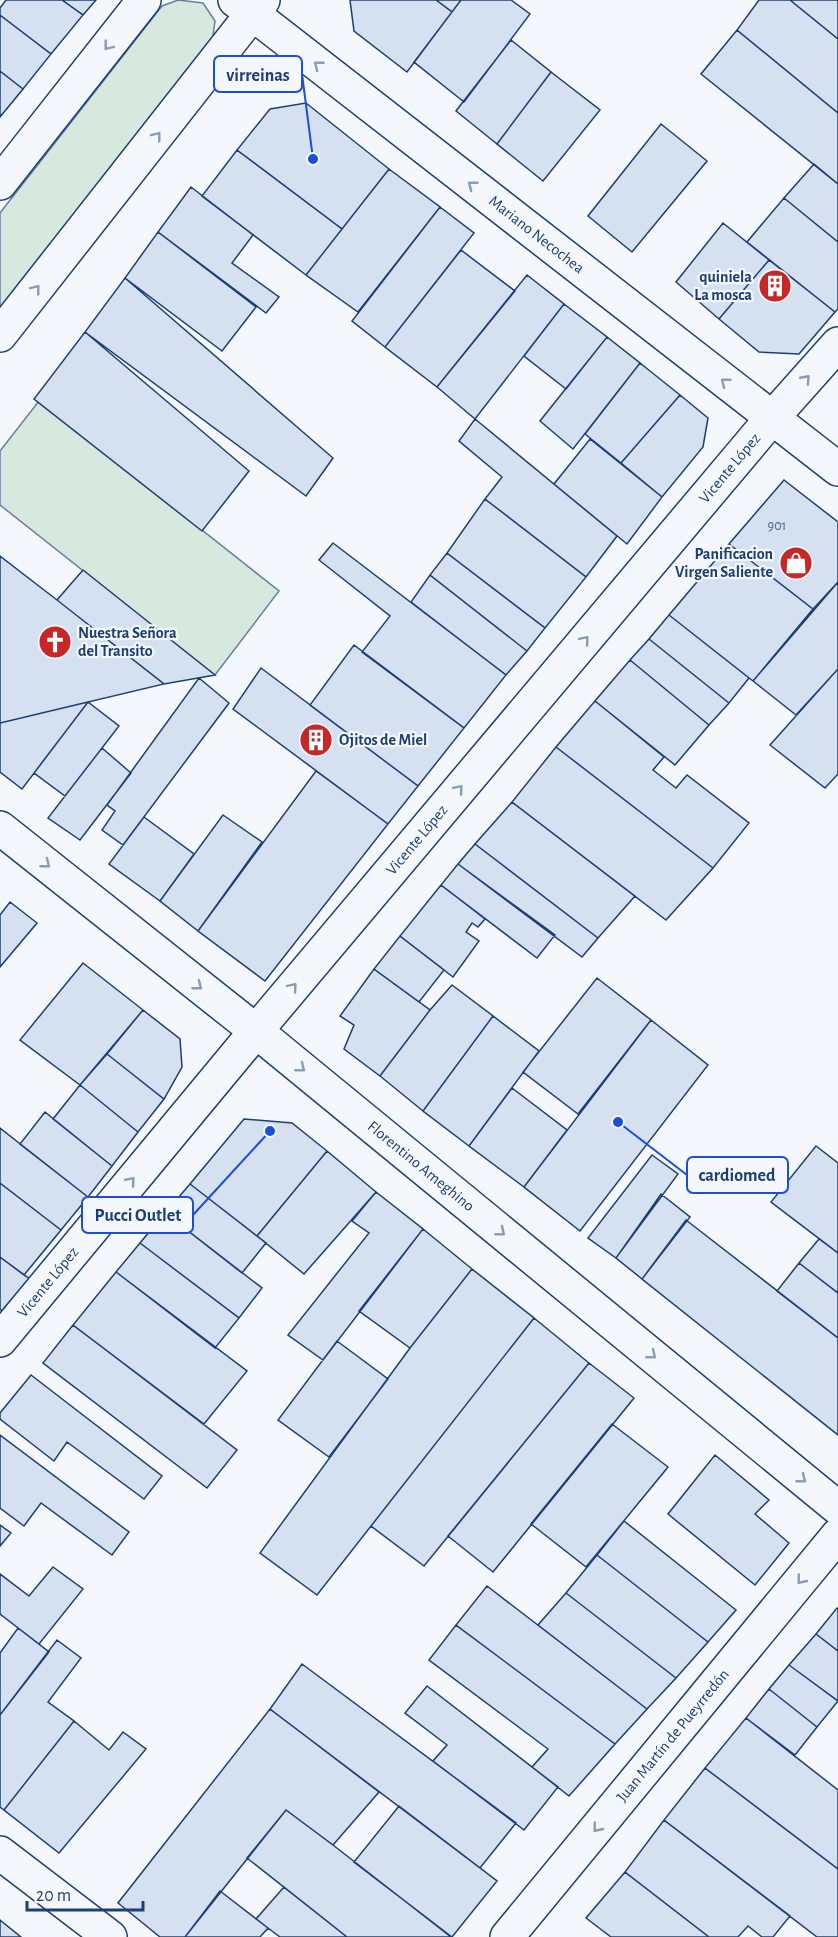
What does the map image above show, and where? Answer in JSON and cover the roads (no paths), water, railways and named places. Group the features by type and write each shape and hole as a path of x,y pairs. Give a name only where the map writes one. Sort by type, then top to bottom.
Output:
{"street":[{"path":"0,183 144,0"},
{"path":"0,335 250,5"},
{"name":"Mariano Necochea","path":"250,5 838,469"},
{"name":"Vicente López","path":"0,1340 256,1031 772,418 838,344"},
{"name":"Florentino Ameghino","path":"0,828 256,1031 838,1508"},
{"name":"Juan Martín de Pueyrredón","path":"507,1937 838,1535"},
{"path":"0,1853 110,1937"}],"place":[{"name":"virreinas","path":"313,159"},
{"name":"quiniela La mosca","path":"775,286"},
{"name":"Panificacion Virgen Saliente","path":"796,563"},
{"name":"Nuestra Señora del Transito","path":"55,642"},
{"name":"Ojitos de Miel","path":"316,740"},
{"name":"cardiomed","path":"618,1122"},
{"name":"Pucci Outlet","path":"270,1131"}]}
